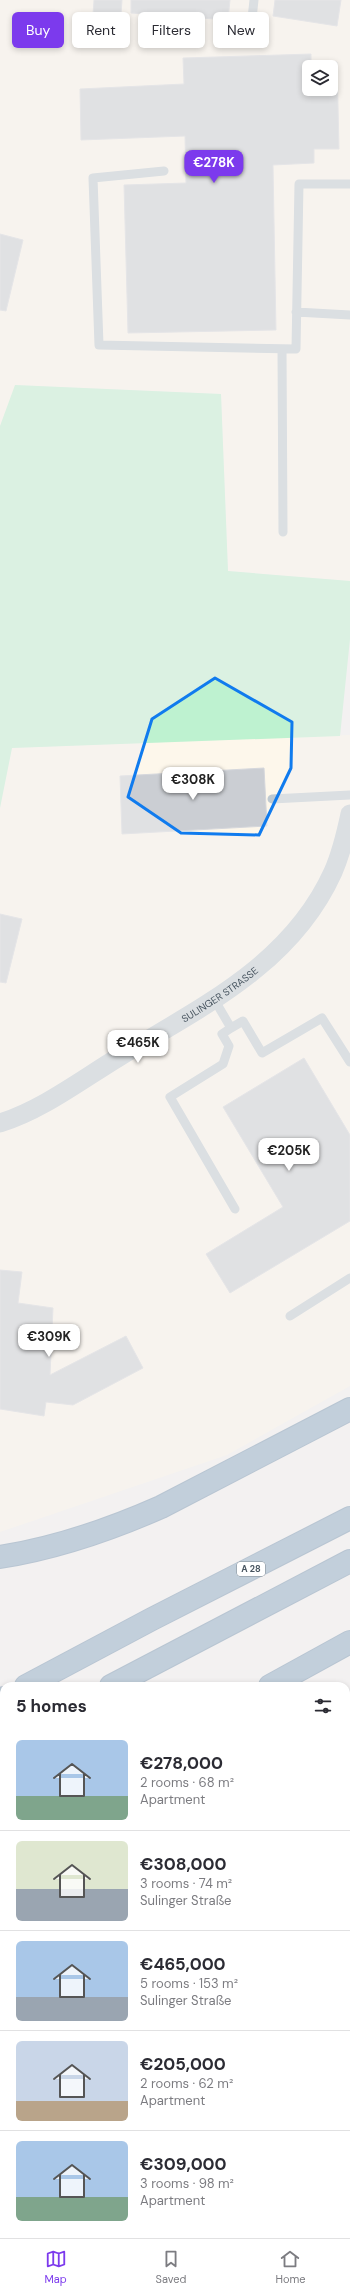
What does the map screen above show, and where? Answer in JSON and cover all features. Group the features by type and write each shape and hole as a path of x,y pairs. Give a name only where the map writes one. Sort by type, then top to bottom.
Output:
{"highway":[{"path":"0,1558 33,1552 74,1541 155,1510 350,1409"},
{"name":"A 28","path":"34,1682 152,1619 350,1518"},
{"path":"119,1682 350,1561"},
{"path":"277,1682 350,1642"}],"street":[{"name":"SULINGER STRASSE","path":"0,1123 45,1102 214,999 253,972 286,944 298,929 333,872 350,814"}],"lane":[{"path":"253,12 254,0"},
{"path":"164,172 93,178 99,345 296,349 299,184 350,184"},
{"path":"296,312 350,315"},
{"path":"282,349 283,532"},
{"path":"272,799 350,795"},
{"path":"214,999 231,1028"},
{"path":"235,1209 170,1097 223,1064 229,1046 222,1034 243,1021 262,1053 322,1018 350,1062"},
{"path":"290,1316 350,1278"}],"highlighted area":[{"path":"215,678 292,722 291,768 259,835 181,833 128,797 152,719"}],"shaded area":[{"path":"0,0 350,0 350,581 228,571 221,394 16,385 0,426"},
{"path":"350,735 350,1386 227,1455 0,1532 0,808 12,748"}],"green space":[{"path":"15,385 221,394 228,571 350,581 350,639 340,736 12,748 0,808 0,426"}],"building":[{"path":"94,0 122,0 121,12 93,12"},
{"path":"131,0 230,0 229,12 213,12 213,19 205,18 205,12 131,13"},
{"path":"275,0 341,0 337,26 273,16"},
{"path":"311,54 311,60 302,60 302,96 338,96 339,149 314,149 314,163 273,165 276,330 128,333 124,185 186,183 185,136 81,140 80,89 184,84 183,58"},
{"path":"0,234 23,240 6,311 0,310"},
{"path":"264,768 267,826 122,834 120,776"},
{"path":"0,914 22,919 6,983 0,982"},
{"path":"304,1058 350,1135 350,1221 230,1293 206,1254 283,1207 223,1107"},
{"path":"0,1270 22,1272 18,1303 53,1308 50,1375 126,1336 143,1368 73,1405 46,1402 44,1416 0,1409"}]}
